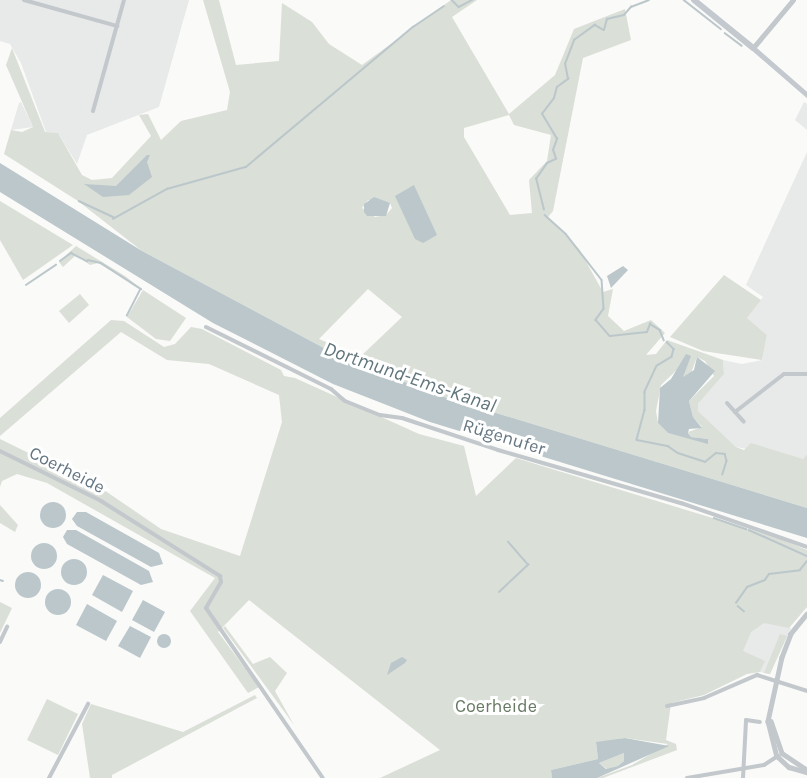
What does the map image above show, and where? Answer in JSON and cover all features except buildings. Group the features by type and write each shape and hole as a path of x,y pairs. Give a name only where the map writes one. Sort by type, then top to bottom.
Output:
{"main road":[{"path":"694,0 807,95"}],"street":[{"path":"24,0 117,26"},
{"path":"93,111 124,0"},
{"path":"753,48 793,0"},
{"name":"Rügenufer","path":"206,327 331,389 345,401 380,415 402,418 498,450 681,503 807,547"},
{"path":"735,412 784,374 807,374"},
{"path":"727,403 744,422"},
{"name":"Coerheide","path":"0,452 101,501 220,576 221,582 206,608 323,778"},
{"path":"807,615 788,641 775,680 769,715 770,737 777,756 789,767 807,771"},
{"path":"0,642 7,627"},
{"path":"667,706 704,698 749,676 775,680 807,692"},
{"path":"49,778 88,704"},
{"path":"769,715 782,753 807,771"},
{"path":"741,718 760,722"},
{"path":"743,778 747,720"},
{"path":"687,778 764,765 782,753"}],"shaded area":[{"path":"0,0 189,0 159,107 87,135 77,164 58,133 46,132 21,63 10,44 0,41"},
{"path":"21,102 33,127 11,130 19,103"},
{"path":"804,102 807,104 807,130 795,120"},
{"path":"807,152 807,454 803,459 736,447 698,411 698,404 724,374 723,360 742,364 762,360 767,335 747,318 763,297 746,285"},
{"path":"147,155 150,155 147,162 152,177 129,195 103,197 84,184 116,186"},
{"path":"0,163 142,251 337,355 434,394 807,508 807,538 430,422 333,384 213,323 0,192"},
{"path":"414,185 437,235 423,243 415,239 395,196"},
{"path":"374,197 390,203 386,216 367,216 364,212 364,204"},
{"path":"623,266 628,270 611,288 607,276"},
{"path":"686,354 691,356 683,377 694,370 697,357 715,371 689,401 693,417 702,428 689,429 688,433 691,437 708,439 708,444 668,433 658,423 660,388 671,379"},
{"path":"53,502 62,506 66,515 62,524 53,528 44,524 40,515 44,506"},
{"path":"77,512 86,512 159,553 163,564 151,567 77,526 72,519"},
{"path":"67,530 76,530 149,571 153,582 141,585 67,544 63,537"},
{"path":"44,543 53,547 57,556 53,565 44,569 35,565 31,556 35,547"},
{"path":"74,559 83,563 87,572 83,581 74,585 65,581 61,572 65,563"},
{"path":"28,572 37,576 41,585 37,594 28,598 19,594 15,585 19,576"},
{"path":"103,575 133,591 122,612 92,595"},
{"path":"58,589 67,593 71,602 67,611 58,615 49,611 45,602 49,593"},
{"path":"143,600 165,612 154,632 132,620"},
{"path":"87,604 117,621 106,641 76,625"},
{"path":"757,612 791,628 770,674 760,672 764,663 740,652"},
{"path":"130,626 151,637 140,658 118,646"},
{"path":"164,634 169,636 171,641 169,646 164,648 159,646 157,641 159,636"},
{"path":"402,657 407,660 405,663 387,675 391,663"},
{"path":"625,738 669,746 597,778 552,778 551,770 598,759 596,742","holes":["624,753 624,761 618,766 606,769 599,763"]}],"green space":[{"path":"203,0 219,0 236,65 279,61 282,3 312,22 329,44 362,65 451,0 477,0 452,17 509,114 555,75 574,29 625,9 631,40 583,58 553,211 548,217 579,249 603,292 613,289 608,316 624,331 651,320 665,333 646,355 656,354 667,340 723,360 724,374 698,404 698,411 736,447 744,450 751,443 803,459 807,454 807,508 434,394 337,355 142,251 78,201 4,154 11,130 22,132 33,127 6,65 12,48 45,132 58,133 82,175 92,180 112,178 151,136 139,115 148,114 161,140 181,121 227,110 230,92","holes":["509,115 514,125 551,135 547,161 529,180 532,213 510,215 464,137 464,128","368,200 390,203 392,208 386,215 375,217 362,208","368,289 402,317 360,357 319,339","697,357 705,361 714,376 689,401 693,417 702,427 688,432 691,437 708,439 708,443 668,433 658,423 656,411 661,385 682,365 685,367 683,377 690,376"]},
{"path":"0,201 73,245 23,280 0,240"},
{"path":"76,246 125,276 143,290 98,263 90,265 76,255 63,267 59,262"},
{"path":"724,275 761,300 747,318 767,335 762,360 703,351 670,337"},
{"path":"143,290 186,318 170,341 156,339 127,317"},
{"path":"80,294 89,305 69,323 59,311"},
{"name":"Coerheide","path":"111,320 124,321 164,347 175,344 191,327 202,329 281,370 284,376 295,378 419,434 464,446 476,496 516,458 778,538 807,550 807,607 789,628 764,623 751,632 743,651 765,661 760,672 747,674 704,695 671,703 666,740 676,744 677,750 603,778 597,778 632,765 668,744 625,738 596,743 598,759 551,770 552,778 380,778 440,750 249,600 218,632 259,687 248,693 190,611 215,578 47,483 17,474 2,481 0,487 0,439 104,490 161,529 240,556 282,422 279,395 209,364 167,360 121,332 0,436 0,418"},
{"path":"0,505 18,525 15,532 0,523"},
{"path":"0,602 12,608 0,633"},
{"path":"225,626 253,664 270,657 287,673 275,691 294,725 223,628"},
{"path":"780,634 787,636 770,674 764,673"},
{"path":"255,695 257,698 112,775 112,778 90,778 82,724 91,704 183,732"},
{"path":"47,699 78,714 58,755 27,740"},
{"path":"624,753 624,761 618,766 607,769 599,763"}],"waterway":[{"path":"452,0 459,7 472,0"},
{"path":"544,210 536,179 547,163 556,159 553,150 557,139 542,114 554,98 557,87 568,79 565,64 574,40 595,25 604,30 607,19 624,15 631,7 649,0"},
{"path":"684,0 721,29"},
{"path":"113,219 167,189 246,167 413,27 444,6"},
{"path":"725,33 742,46"},
{"path":"79,201 114,217"},
{"path":"545,215 566,234 602,280 604,309 596,320 610,336 647,332 650,324 660,330 664,340"},
{"path":"60,261 71,253 87,261"},
{"path":"88,260 101,263 141,289 127,316"},
{"path":"26,285 56,265"},
{"path":"667,342 674,349 672,357 657,366 645,392 645,410 637,440 668,446 678,453 705,462 716,453 725,454 727,461 723,474"},
{"path":"714,518 746,529"},
{"path":"749,530 807,556"},
{"path":"499,592 528,565 508,542"},
{"path":"736,603 747,587 765,580 769,574 800,570 807,561"},
{"path":"738,606 744,611"}],"water label":[{"name":"Dortmund-Ems-Kanal","path":"410,377"}]}
